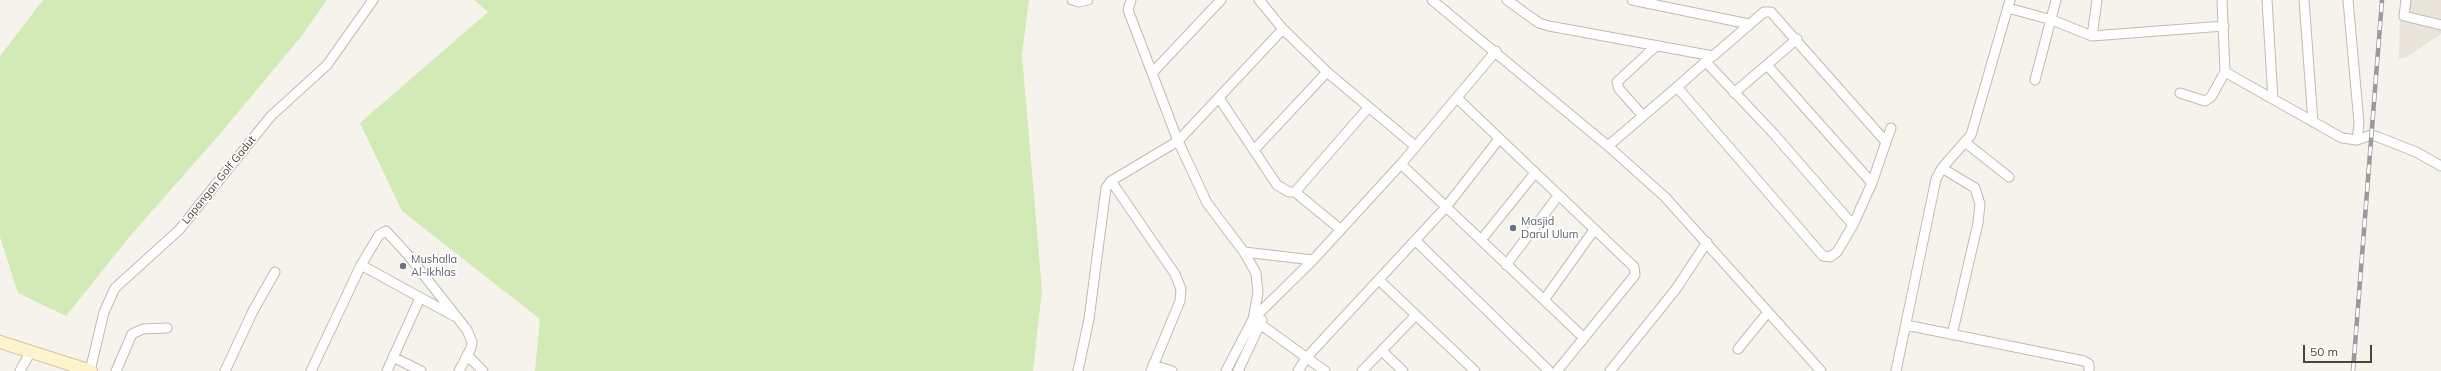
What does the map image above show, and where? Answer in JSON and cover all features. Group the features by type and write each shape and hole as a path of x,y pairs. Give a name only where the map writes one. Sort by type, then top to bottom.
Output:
{"street":[{"name":"Lapangan Golf Gadut","path":"90,371 104,312 115,288 179,230 271,116 327,65 373,0"},
{"path":"1072,0 1088,0"},
{"path":"1153,72 1221,0"},
{"path":"1259,0 1283,29 1328,72 1368,108 1415,146"},
{"path":"1432,0 1496,51 1608,146 1665,197 1707,242 1821,371"},
{"path":"1507,0 1539,23 1709,58 1734,92 1774,134 1854,225"},
{"path":"1632,0 1749,24"},
{"path":"2035,80 2052,20 2056,0"},
{"path":"2092,36 2098,0"},
{"path":"2180,93 2205,101 2211,97 2225,72 2222,0"},
{"path":"2267,0 2273,98"},
{"path":"2304,0 2313,122"},
{"path":"2348,0 2359,123 2357,140"},
{"path":"2406,0 2404,16 2441,25"},
{"path":"1127,1 1128,10 1153,72 1178,141 1207,203 1244,252 1256,273 1258,293 1257,321 1238,371"},
{"path":"1896,371 1936,179 1942,168 1966,143 1976,124 2009,4 2092,36 2224,26"},
{"path":"1608,146 1764,12 1771,12 1797,39 1886,142"},
{"path":"1078,371 1089,319 1104,191 1111,181 1178,141 1283,29"},
{"path":"1734,92 1797,39"},
{"path":"1643,116 1619,89 1617,82 1656,46"},
{"path":"1226,371 1265,309 1313,260 1401,164 1496,51"},
{"path":"1767,65 1872,183"},
{"path":"1254,150 1328,72"},
{"path":"2225,72 2342,138 2357,140 2371,135 2416,152 2441,166"},
{"path":"1677,87 1823,256 1830,257 1837,252 1854,225 1872,183 1891,128"},
{"path":"1219,98 1277,185 1289,192 1295,192 1340,229"},
{"path":"1457,98 1634,267 1635,275 1558,371"},
{"path":"1295,192 1368,108"},
{"path":"1298,371 1307,357 1380,280 1446,207 1499,139"},
{"path":"1966,143 2009,177"},
{"path":"1401,164 1584,338"},
{"path":"1942,168 1975,188 1980,204 1978,223 1952,335"},
{"path":"1481,240 1535,173"},
{"path":"1111,181 1175,274 1181,289 1180,301 1152,368 1172,371"},
{"path":"1506,264 1558,196"},
{"path":"1544,300 1594,230"},
{"path":"311,371 361,265 379,235 384,232 388,232 459,318 472,342 459,371"},
{"path":"1416,240 1549,371"},
{"path":"1610,371 1676,289 1707,242"},
{"path":"1244,252 1313,260"},
{"path":"361,265 459,318"},
{"path":"225,371 253,311 274,272"},
{"path":"1380,280 1475,371"},
{"path":"387,371 420,298"},
{"path":"1738,349 1768,312"},
{"path":"1362,371 1416,315"},
{"path":"1257,321 1325,371"},
{"path":"1906,325 2084,361 2089,364 2089,371"},
{"path":"116,371 132,334 143,329 167,328"},
{"path":"0,342 31,350 90,371"},
{"path":"20,371 31,350"},
{"path":"1382,351 1403,371"},
{"path":"467,356 483,371"},
{"path":"394,357 421,371"}],"shaded area":[{"path":"2400,0 2441,0 2441,34 2407,57 2399,59"}],"green space":[{"path":"43,0 327,0 300,38 220,134 130,236 66,316 18,293 0,237 0,56"},
{"path":"474,0 1029,0 1022,55 1042,290 1033,371 535,371 540,319 402,211 360,123 488,12"}],"railway":[{"path":"2353,371 2382,0"}],"place":[{"name":"Masjid Darul Ulum","path":"1513,228"},
{"name":"Mushalla Al-Ikhlas","path":"403,266"}]}
